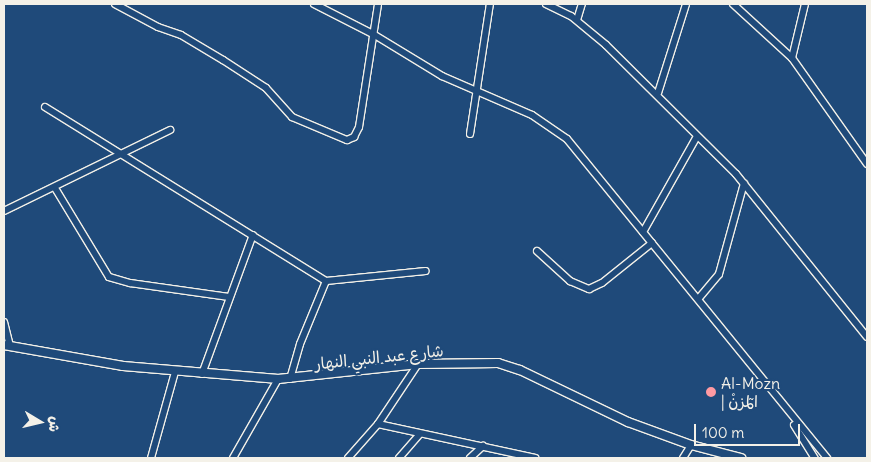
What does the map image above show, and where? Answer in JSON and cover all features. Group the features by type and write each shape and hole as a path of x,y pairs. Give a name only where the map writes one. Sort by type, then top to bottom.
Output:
{"street":[{"path":"115,4 158,27 181,35 223,60 266,88 292,117 347,140 354,137 359,126 378,4"},
{"path":"314,4 373,34 442,76 532,116 563,135 699,298 782,407 827,458"},
{"path":"470,134 490,4"},
{"path":"546,4 577,20 658,93 744,183 867,337"},
{"path":"577,20 582,4"},
{"path":"658,93 686,4"},
{"path":"733,4 792,58 867,164"},
{"path":"792,58 805,4"},
{"path":"45,107 121,156 326,280 426,271"},
{"path":"4,212 121,156 170,130"},
{"path":"643,232 698,136"},
{"path":"699,298 721,267 744,183"},
{"path":"54,188 109,276 130,283 229,297"},
{"path":"202,374 253,235"},
{"path":"538,251 570,281 589,289 602,283 652,243"},
{"path":"290,379 298,350 326,280"},
{"path":"4,322 7,346"},
{"name":"شارع عبد النبي النهار","path":"7,346 175,372 278,379 418,364 485,362 508,366 628,422 691,445 741,458"},
{"path":"348,458 378,424 418,364"},
{"path":"151,458 175,372"},
{"path":"232,458 278,379"},
{"path":"782,407 815,458"},
{"path":"378,424 535,458"},
{"path":"398,458 420,434"},
{"path":"683,458 691,445"},
{"path":"470,458 483,446"}],"place":[{"name":"Al-Mozn | المٓزنْ","path":"711,392"}]}
